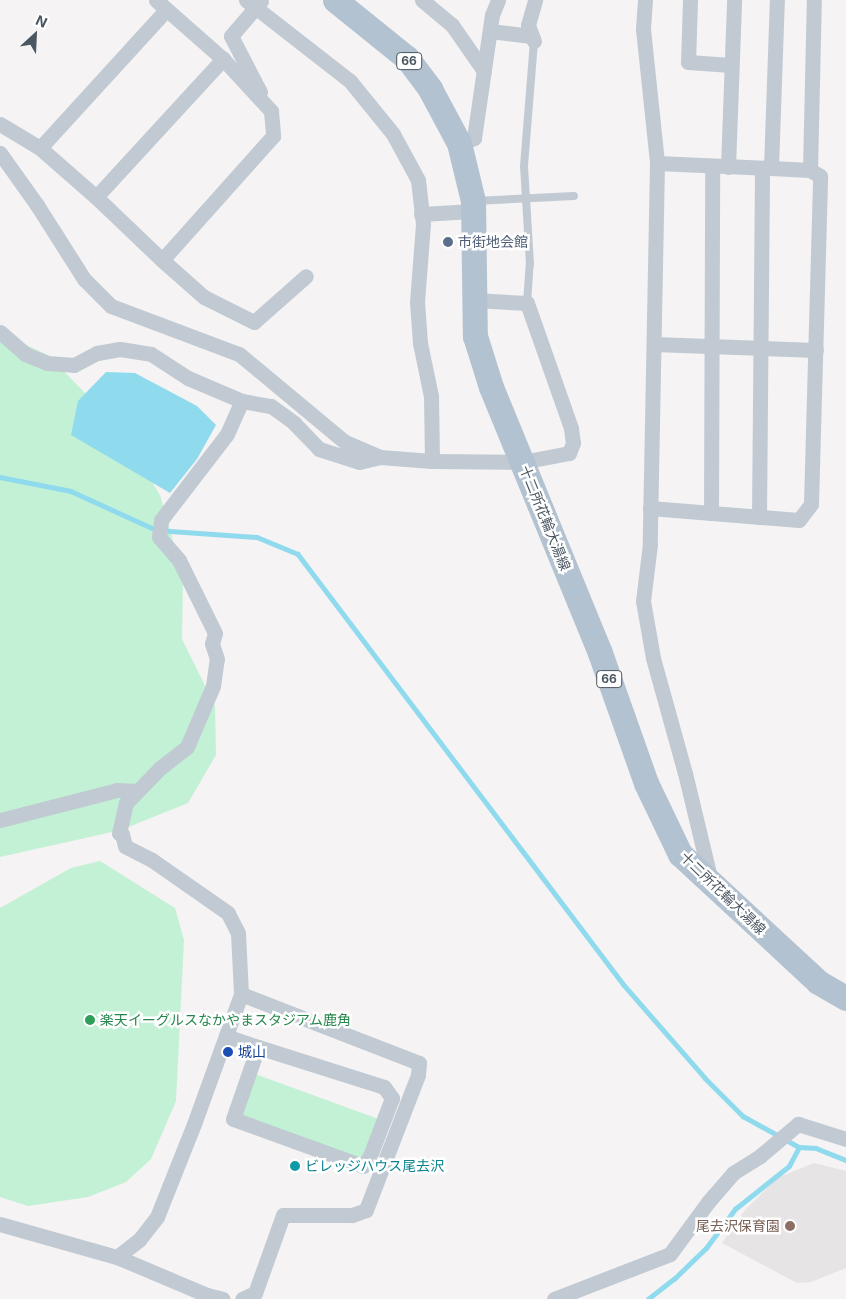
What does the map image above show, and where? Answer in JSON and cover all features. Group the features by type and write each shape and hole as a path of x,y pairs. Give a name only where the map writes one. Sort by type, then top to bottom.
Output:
{"main road":[{"name":"十二所花輪大湯線","path":"335,0 407,58 430,88 458,142 473,206 475,336 492,387 600,654 646,783 680,854 818,982 846,998"}],"street":[{"path":"422,0 452,25 484,71"},
{"path":"458,142 474,138 490,31 498,0"},
{"path":"533,39 528,25 535,0"},
{"path":"645,0 643,29 657,163 650,544 643,601 653,658 685,773 712,884"},
{"path":"690,0 688,62 731,65"},
{"path":"728,167 734,0"},
{"path":"759,516 760,348 766,168 777,0"},
{"path":"810,170 814,0"},
{"path":"162,260 273,136 270,111 231,36 255,2 350,81 393,134 418,180 421,214 417,302 420,343 431,396 432,461"},
{"path":"40,148 161,5 223,59 270,111"},
{"path":"490,31 533,39"},
{"path":"96,197 223,59"},
{"path":"0,124 40,148 204,297 254,322 306,276"},
{"path":"0,153 84,279 111,306 239,354 345,442 380,457"},
{"path":"650,508 799,520 811,504 820,176 810,170 657,163"},
{"path":"711,513 712,166"},
{"path":"421,214 473,206"},
{"path":"0,332 25,354 47,363 74,365 97,353 120,350 151,354 188,378 242,400 271,406 294,423 319,450 359,462 380,457 432,461 522,462 569,453 573,443 571,428 527,303 473,300"},
{"path":"654,344 816,350"},
{"path":"117,1257 139,1240 158,1217 241,994 239,940 228,913 152,860 125,846 122,834 119,833 126,804 160,768 187,747 208,702 217,659 212,644 215,634 179,560 159,537 161,520 227,434 242,400"},
{"path":"0,820 117,790 137,792"},
{"path":"241,994 418,1063 418,1076 366,1210 352,1215 283,1215 255,1293 242,1299"},
{"path":"226,1036 384,1086 391,1093 392,1098 370,1156 363,1166 234,1119 258,1047"},
{"path":"554,1299 670,1254 708,1202 733,1173 760,1156 798,1124 846,1139"},
{"path":"0,1224 117,1257 207,1295 223,1299"}],"lane":[{"path":"527,303 530,264 524,166 533,39"},
{"path":"473,206 526,196 574,196"}],"shaded area":[{"name":"尾去沢保育園","path":"814,1163 846,1171 846,1268 811,1282 797,1283 722,1243 745,1210 777,1178"}],"green space":[{"path":"0,333 48,355 118,427 160,495 183,576 182,639 215,706 216,755 188,803 121,830 0,857"},
{"name":"楽天イーグルスなかやまスタジアム鹿角","path":"100,861 175,908 184,940 176,1101 151,1159 126,1182 88,1197 28,1206 0,1197 0,908 71,868"},
{"path":"255,1074 380,1119 364,1164 239,1118"}],"water":[{"path":"106,372 135,373 197,406 216,425 197,459 170,493 71,435 78,401"}],"waterway":[{"path":"0,477 71,491 156,530 257,537 298,554 624,985 705,1078 743,1116 799,1147 816,1148 846,1160"},
{"path":"648,1299 674,1279 706,1248 735,1209 789,1166 799,1147"}],"place":[{"name":"市街地会館","path":"448,242"},
{"name":"楽天イーグルスなかやまスタジアム鹿角","path":"90,1020"},
{"name":"城山","path":"228,1052"},
{"name":"ビレッジハウス尾去沢","path":"295,1166"},
{"name":"尾去沢保育園","path":"790,1226"}]}
